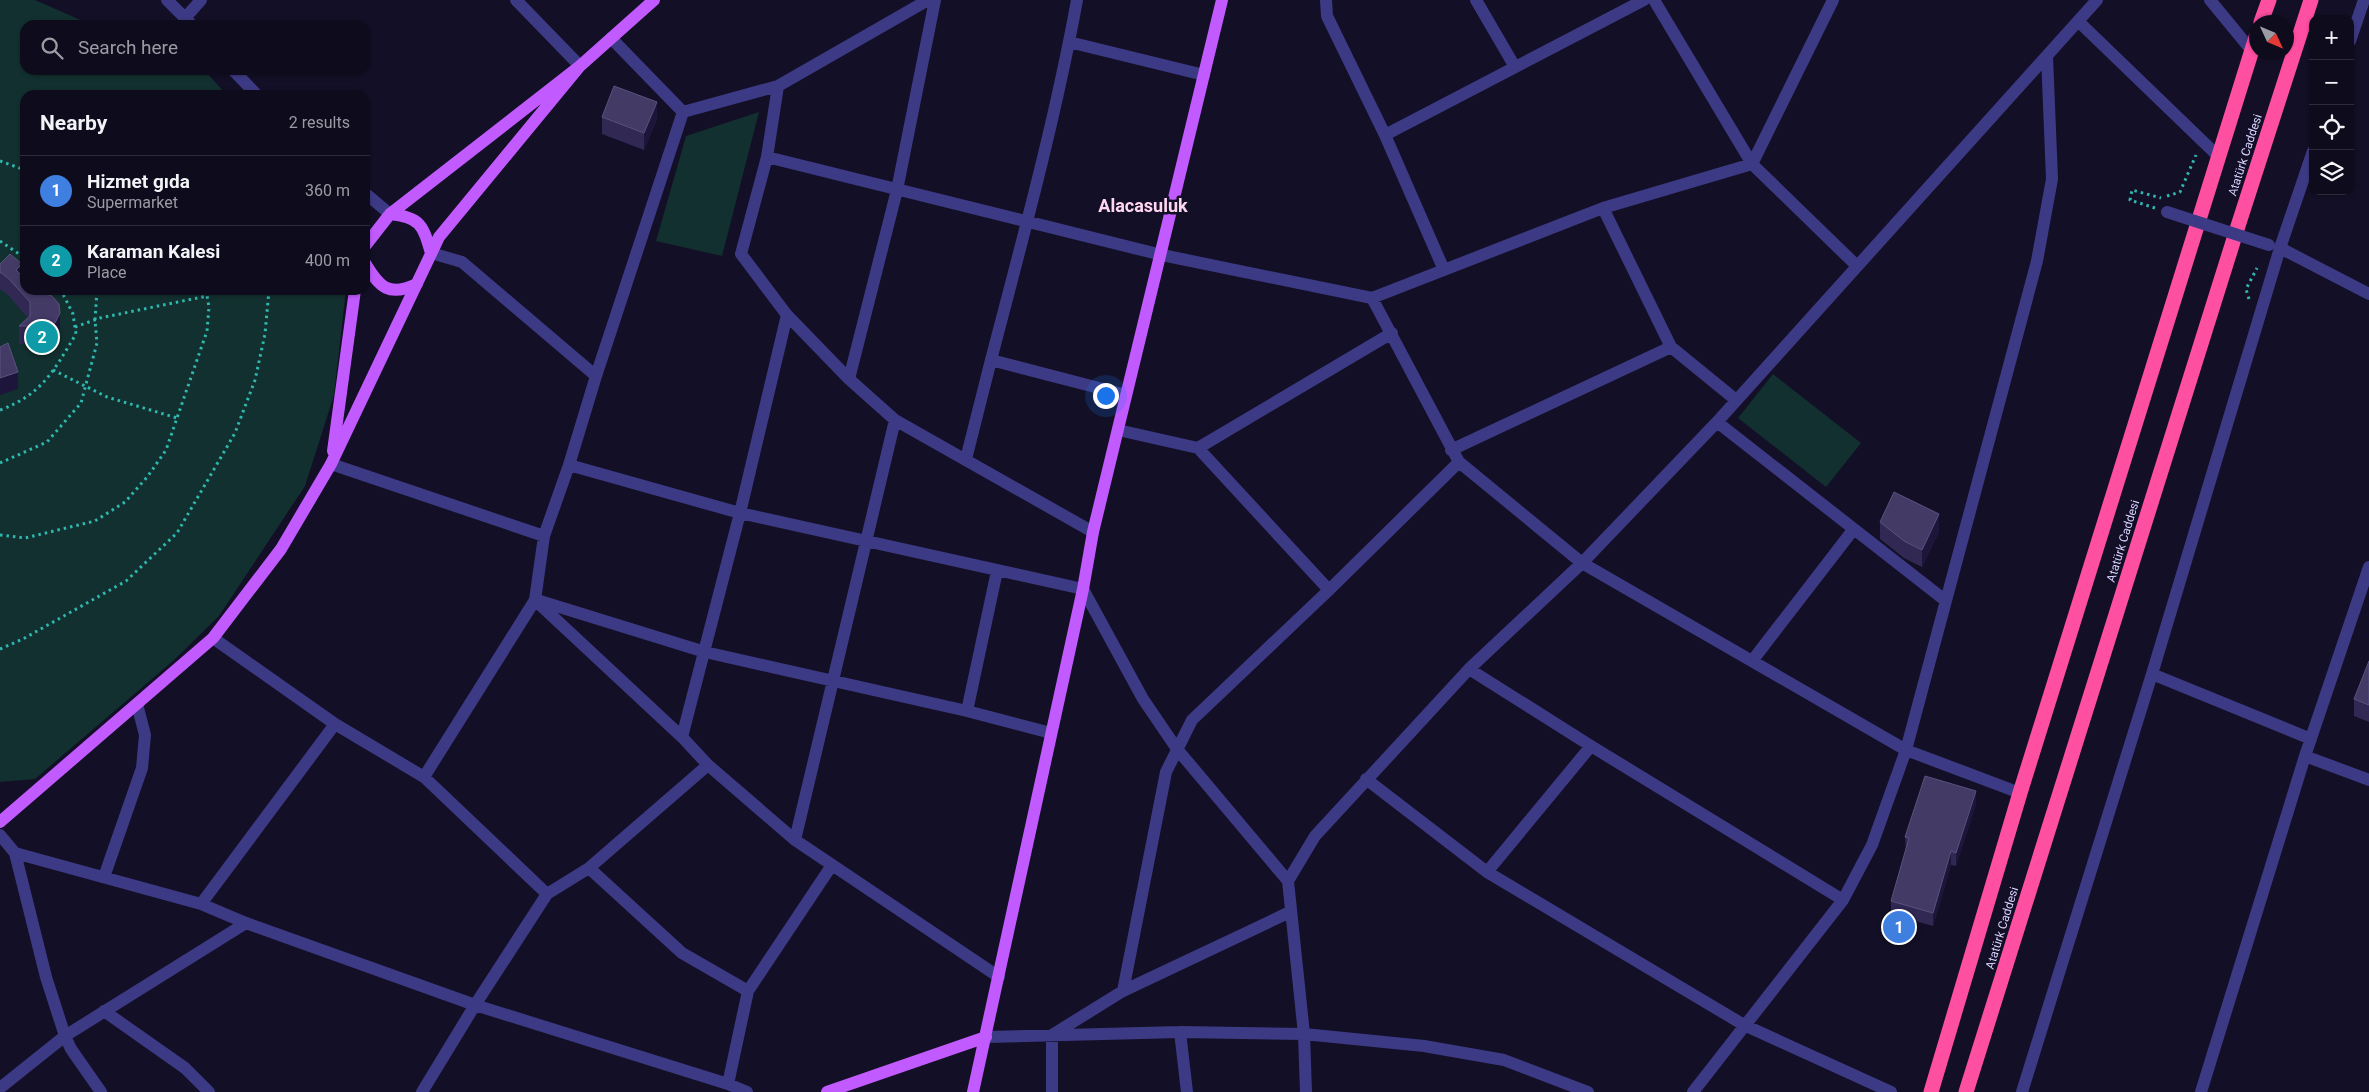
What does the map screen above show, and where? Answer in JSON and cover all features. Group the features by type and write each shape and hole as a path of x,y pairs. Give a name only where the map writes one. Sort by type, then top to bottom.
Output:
{"highway":[{"path":"2264,15 2269,0"},
{"name":"Atatürk Caddesi","path":"1966,1092 2238,226 2311,0"},
{"name":"Atatürk Caddesi","path":"1931,1092 2020,794 2249,60"}],"main road":[{"path":"370,240 390,214 580,66 654,0"},
{"path":"973,1092 1083,589 1093,532 1162,255 1222,0"},
{"path":"1,821 213,638 282,549 331,464 438,237 580,66"},
{"path":"390,214 411,217 418,222 423,228 431,253"},
{"path":"370,271 385,288 402,291 417,284"},
{"path":"331,464 354,295"},
{"path":"828,1092 986,1037"}],"street":[{"path":"167,0 187,20"},
{"path":"189,20 201,0"},
{"path":"516,0 580,66"},
{"path":"683,112 778,86 928,0"},
{"path":"849,379 898,190 935,0"},
{"path":"966,459 1027,223 1069,42 1076,0"},
{"path":"1326,0 1327,16 1384,135 1444,270"},
{"path":"1476,0 1515,67"},
{"path":"1384,135 1644,0"},
{"path":"1654,0 1752,164 1857,266"},
{"path":"768,158 1162,255 1372,298 1603,208 1752,164 1833,0"},
{"path":"1306,1092 1304,1034 1288,881 1315,836 1469,669 1582,562 1716,422 2097,0"},
{"path":"2210,0 2249,39"},
{"path":"2354,29 2364,0"},
{"path":"2078,21 2219,157"},
{"path":"611,38 683,112"},
{"path":"1069,42 1204,75"},
{"path":"1693,1092 1744,1025 1797,962 1843,900 1872,845 1906,750 2037,260 2052,179 2047,56"},
{"path":"239,75 252,90"},
{"path":"778,86 768,158 741,254 787,315 849,379 895,420 1093,532"},
{"path":"424,777 535,600 544,536 569,465 596,376 683,112"},
{"path":"2022,1092 2152,674 2274,247 2309,161"},
{"path":"370,197 390,214"},
{"path":"1603,208 1671,347 1736,400"},
{"path":"2167,212 2274,247 2369,294"},
{"path":"431,253 462,262 596,376"},
{"path":"1372,298 1450,450 1459,462 1582,562 1906,750 2020,794"},
{"path":"682,737 740,513 787,315"},
{"path":"1198,448 1392,334"},
{"path":"1450,450 1671,347"},
{"path":"991,360 1126,395"},
{"path":"795,840 868,540 895,420"},
{"path":"1716,422 1946,601"},
{"path":"1118,430 1198,448 1329,590"},
{"path":"1123,991 1166,772 1192,720 1329,590 1459,462"},
{"path":"331,464 544,536"},
{"path":"569,465 740,513 1083,589 1144,699 1177,749 1288,881"},
{"path":"1752,660 1853,530"},
{"path":"2201,1092 2305,756 2364,596 2369,567"},
{"path":"967,711 997,571"},
{"path":"535,600 705,652 967,711 1052,733"},
{"path":"535,600 682,737 708,765 795,840 999,977"},
{"path":"213,638 336,724 424,777 547,894"},
{"path":"1469,669 1843,900"},
{"path":"2152,674 2311,739"},
{"path":"104,877 132,802 142,768 145,735 137,704"},
{"path":"201,904 336,724"},
{"path":"1486,872 1591,746"},
{"path":"2305,756 2369,780"},
{"path":"422,1092 475,1005 547,894 588,868 708,765"},
{"path":"1366,779 1486,872 1744,1025 1891,1092"},
{"path":"0,835 15,852 46,977 65,1036 71,1049 101,1092"},
{"path":"15,852 201,904 246,923 475,1005 728,1084 747,1092"},
{"path":"728,1084 748,991 832,865"},
{"path":"588,868 682,953 748,991"},
{"path":"1052,1035 1123,991 1290,912"},
{"path":"0,1088 65,1036 246,923"},
{"path":"104,1011 185,1068 209,1092"},
{"path":"1180,1032 1187,1092"},
{"path":"986,1037 1180,1032 1304,1034 1424,1046 1504,1060 1588,1092"},
{"path":"1052,1035 1052,1092"}],"path":[{"path":"2167,212 2130,200 2132,190 2161,198 2180,192 2203,141"},
{"path":"0,161 20,168"},
{"path":"0,241 20,255"},
{"path":"0,410 14,405 43,385 76,334 73,314 64,295"},
{"path":"0,463 47,442 73,415 81,403 97,343 95,320 97,295"},
{"path":"0,649 23,639 126,581 177,533 235,433 255,380 265,334 269,295"},
{"path":"0,535 25,538 95,521 125,502 148,476 166,450 207,331 209,307 207,296 75,326"},
{"path":"53,370 108,397 177,418"}],"green space":[{"path":"0,0 35,0 81,20 20,20 20,75 209,75 222,90 20,90 20,295 345,295 334,395 305,486 219,616 173,661 35,779 0,782"},
{"path":"759,112 722,256 656,241 686,136"},
{"path":"1773,374 1861,443 1826,487 1738,418"}],"building":[{"path":"614,86 657,102 644,133 602,117"},
{"path":"10,254 20,262 20,266 16,270 20,274 20,291 0,272 0,264"},
{"path":"24,295 52,296 59,304 60,313 55,323 48,326 19,326 30,316 30,302"},
{"path":"8,343 18,372 0,378 0,347"},
{"path":"1894,492 1939,514 1922,550 1904,541 1880,522"},
{"path":"2369,661 2369,705 2354,699"},
{"path":"1925,776 1976,791 1956,853 1951,851 1933,913 1891,901 1909,838 1905,837"}],"place":[{"name":"Karaman Kalesi","path":"42,337"},
{"name":"Hizmet gıda","path":"1899,927"}],"district":[{"name":"Alacasuluk","path":"1143,205"}]}
